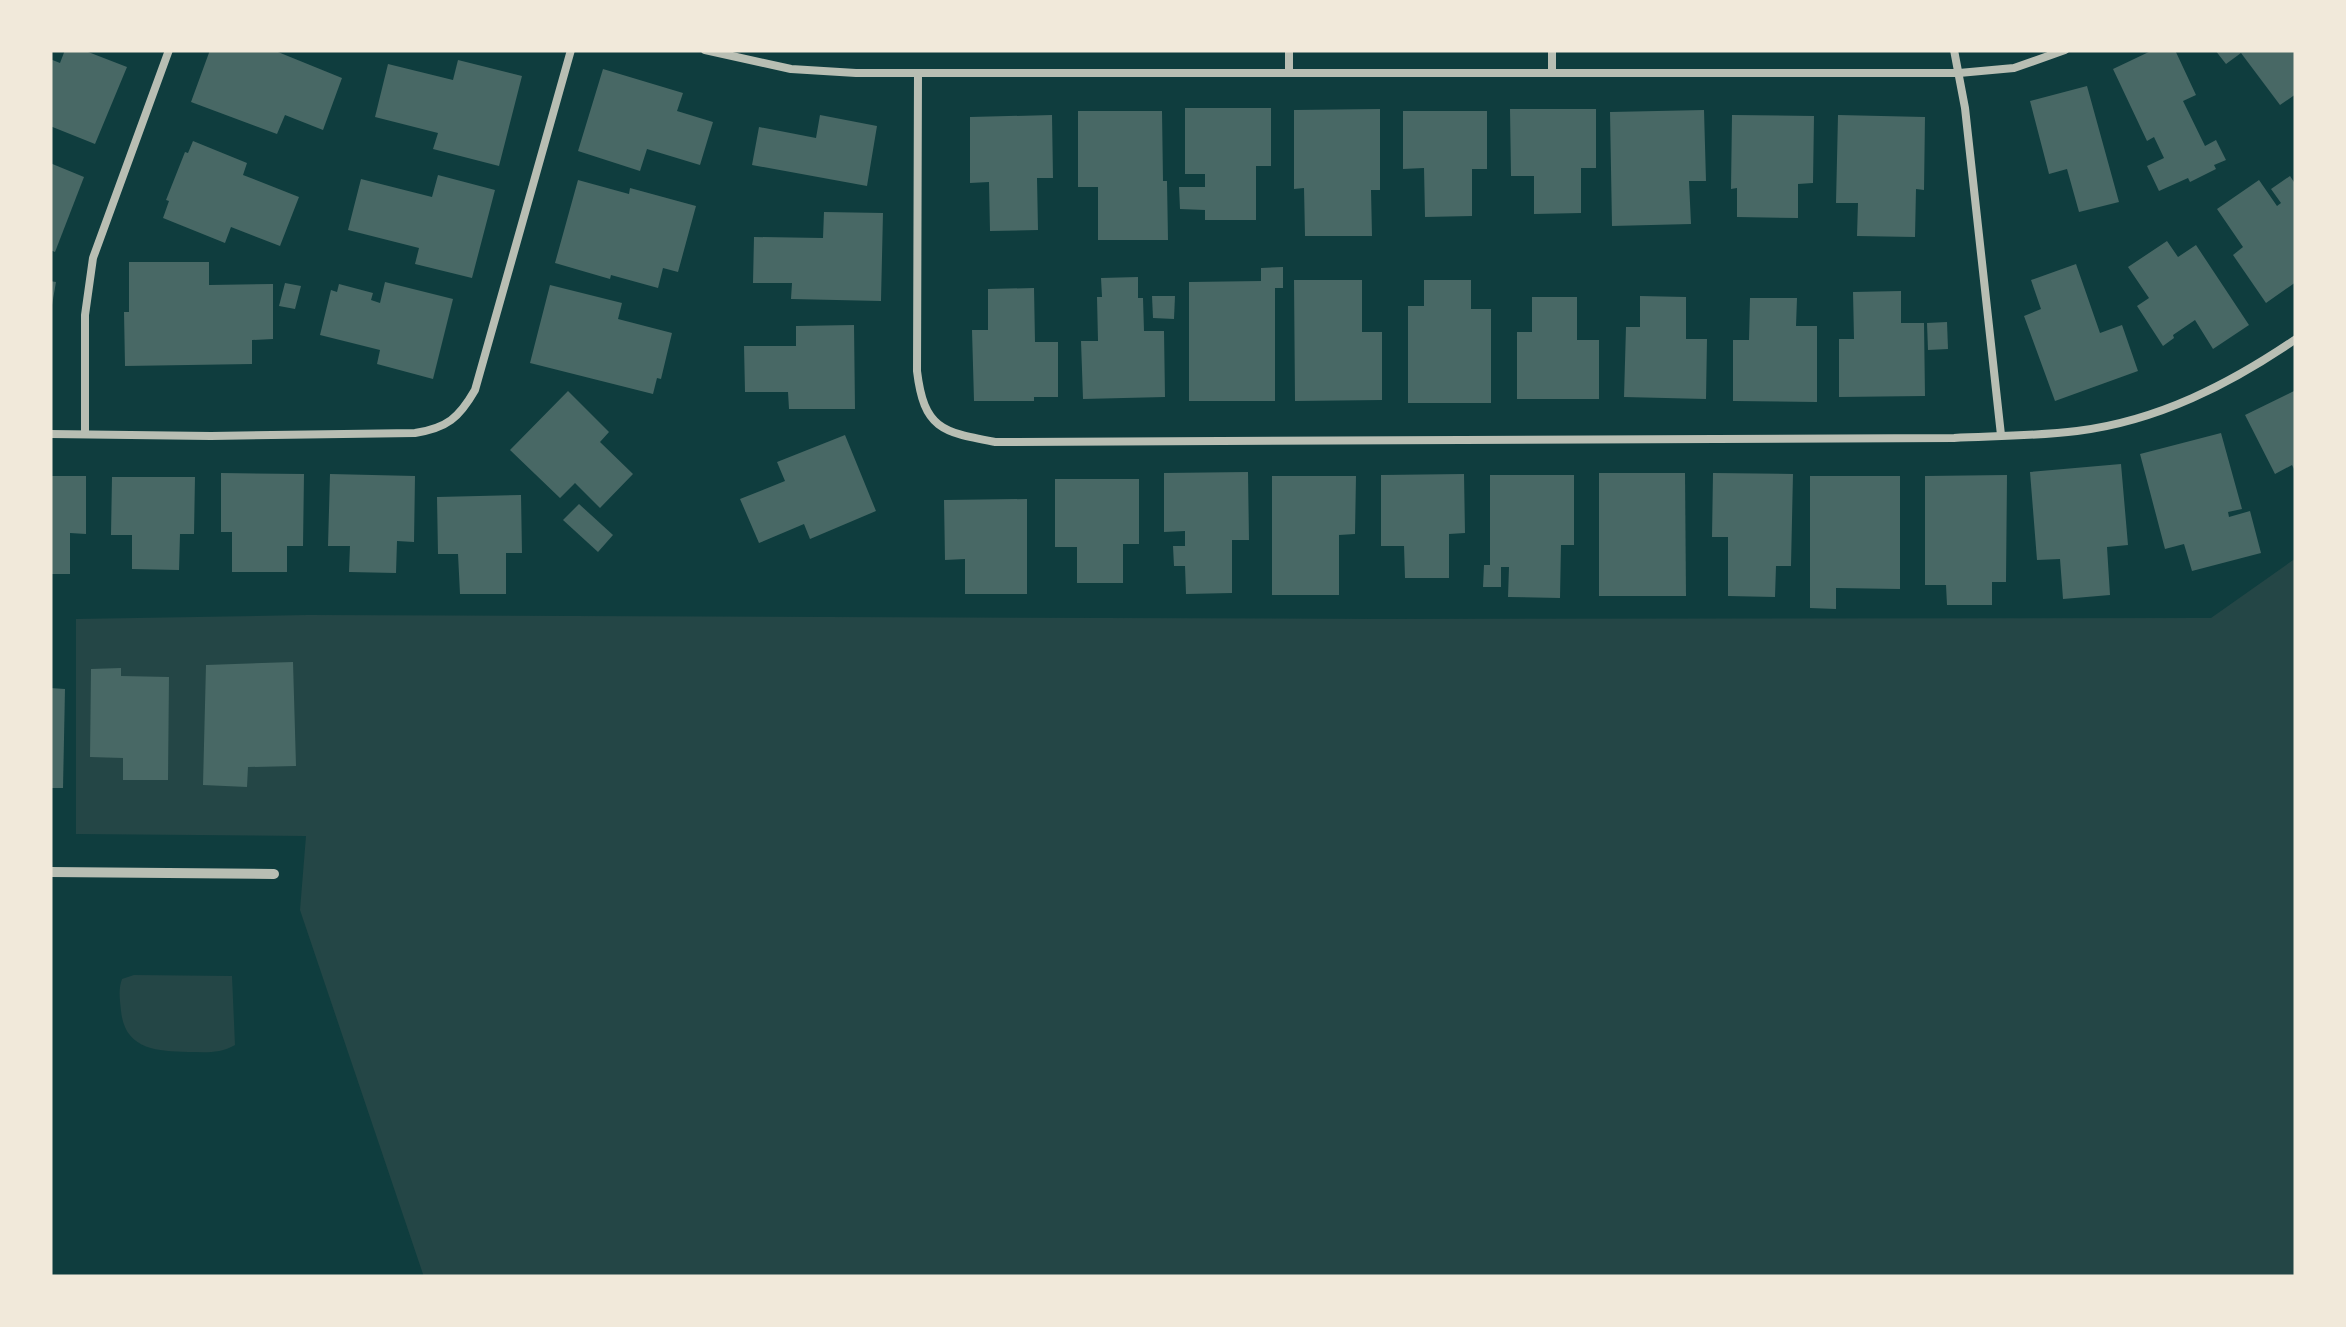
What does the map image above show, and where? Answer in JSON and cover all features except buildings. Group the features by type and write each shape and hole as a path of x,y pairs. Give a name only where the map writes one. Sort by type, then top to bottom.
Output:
{"street":[{"path":"50,872 274,874"}],"lane":[{"path":"86,434 85,314 94,258 169,50"},
{"path":"50,434 414,433 452,421 475,390 571,50"},
{"path":"705,50 791,69 856,73 1959,73 2014,68 2065,50"},
{"path":"1289,50 1290,73"},
{"path":"1552,50 1552,73"},
{"path":"1954,50 1966,108 2001,436"},
{"path":"918,73 917,371 920,398 933,420 952,434 995,442 1954,438 2078,431 2138,418 2209,393 2296,339"}],"shaded area":[{"path":"2296,558 2296,1277 424,1277 300,910 306,836 76,834 76,619 308,615 2211,618"},
{"path":"134,975 232,976 235,1045 212,1052 176,1052 136,1041 124,1024 120,995 122,979"}]}
